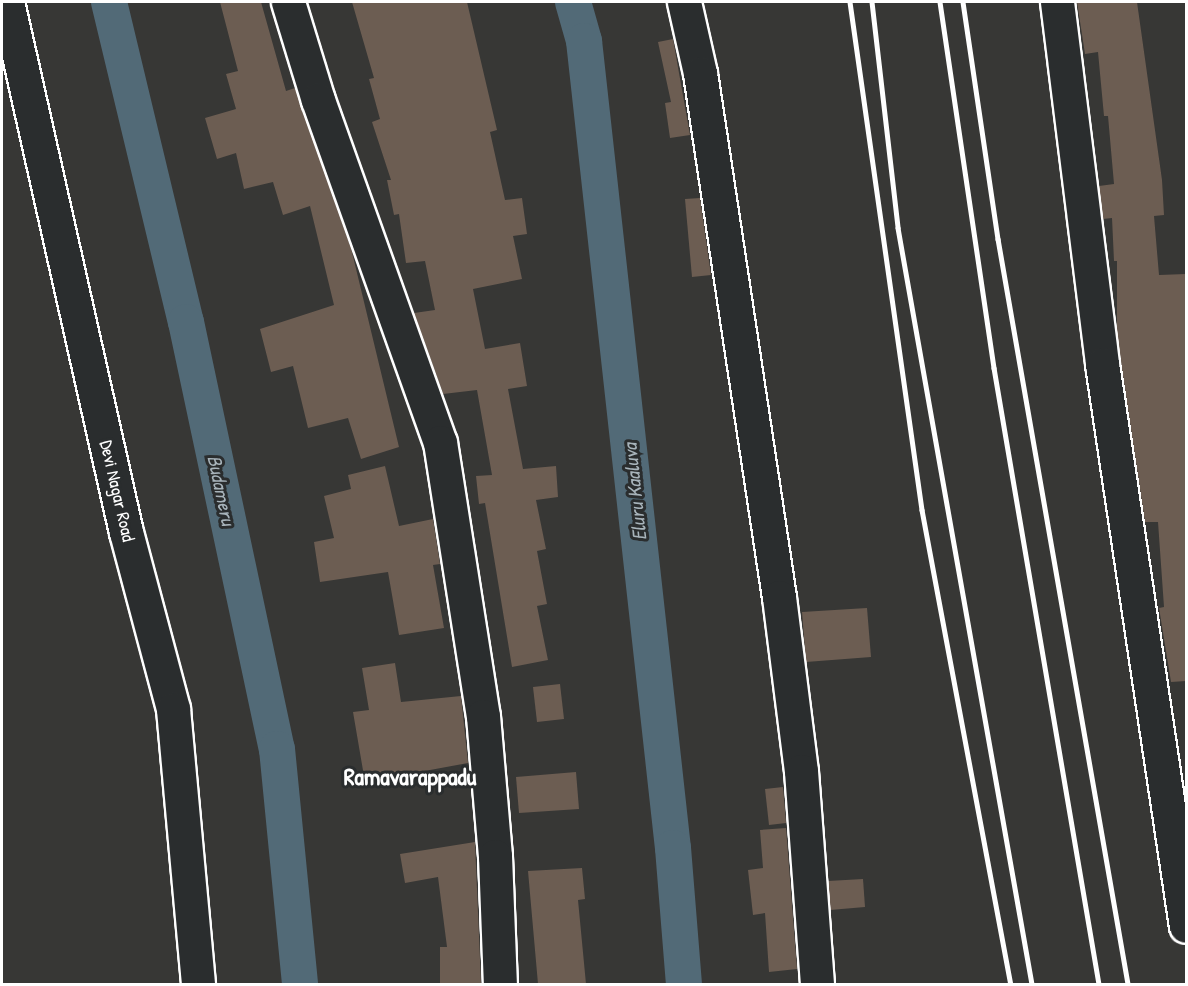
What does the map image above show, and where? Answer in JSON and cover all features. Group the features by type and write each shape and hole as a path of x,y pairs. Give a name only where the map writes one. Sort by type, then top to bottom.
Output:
{"street":[{"name":"Devi Nagar Road","path":"7,2 123,520 173,709 198,984"},
{"path":"288,2 318,100 440,442 483,716 495,856 500,984"},
{"path":"684,2 702,84 779,597 801,771 817,984"},
{"path":"1057,2 1102,364 1186,926"}],"building":[{"path":"220,2 261,2 286,91 295,88 351,248 399,447 361,459 348,418 308,428 293,366 271,372 260,329 334,305 310,206 283,215 273,182 244,189 236,153 217,159 205,118 236,109 226,74 238,71"},
{"path":"352,2 467,2 497,130 490,132 505,200 522,198 527,234 513,236 522,279 473,289 485,349 520,343 527,386 508,389 523,469 556,466 558,497 536,500 546,549 537,551 547,604 537,606 548,660 512,667 485,503 479,504 476,476 492,475 477,390 443,394 414,313 435,310 425,261 406,263 399,214 394,215 387,180 391,180 372,122 380,119 369,79 374,78"},
{"path":"1077,2 1137,2 1162,180 1164,215 1154,216 1159,275 1186,274 1186,681 1171,682 1159,608 1164,607 1158,522 1145,522 1117,336 1117,261 1114,261 1112,218 1103,219 1099,186 1114,184 1108,116 1104,116 1098,52 1085,54"},
{"path":"673,39 690,135 670,138 665,103 671,102 658,42"},
{"path":"700,198 711,275 692,277 685,199"},
{"path":"385,466 399,526 433,519 440,564 433,565 444,628 399,635 388,572 320,582 314,542 334,538 324,496 351,489 348,475"},
{"path":"867,608 871,657 806,662 802,612"},
{"path":"395,663 401,702 461,696 468,763 365,782 353,712 369,710 362,668"},
{"path":"560,684 564,719 537,722 533,687"},
{"path":"576,772 579,809 519,813 516,777"},
{"path":"783,787 786,823 769,825 765,789"},
{"path":"786,828 797,969 769,972 765,913 753,915 748,870 763,868 760,830"},
{"path":"475,842 481,983 440,984 440,947 447,947 438,877 405,883 400,854"},
{"path":"582,868 585,899 578,900 586,984 538,984 528,871"},
{"path":"863,879 865,907 830,910 828,881"}],"waterway":[{"name":"Budameru","path":"109,2 186,322 277,749 300,984"},
{"name":"Eluru Kaaluva","path":"573,2 584,41 673,848 684,984"}],"railway":[{"path":"850,2 922,510 1011,984"},
{"path":"872,2 898,228 1032,984"},
{"path":"940,2 994,368 1099,984"},
{"path":"963,2 998,239 1128,984"}],"district":[{"name":"Ramavarappadu","path":"410,777"}]}
